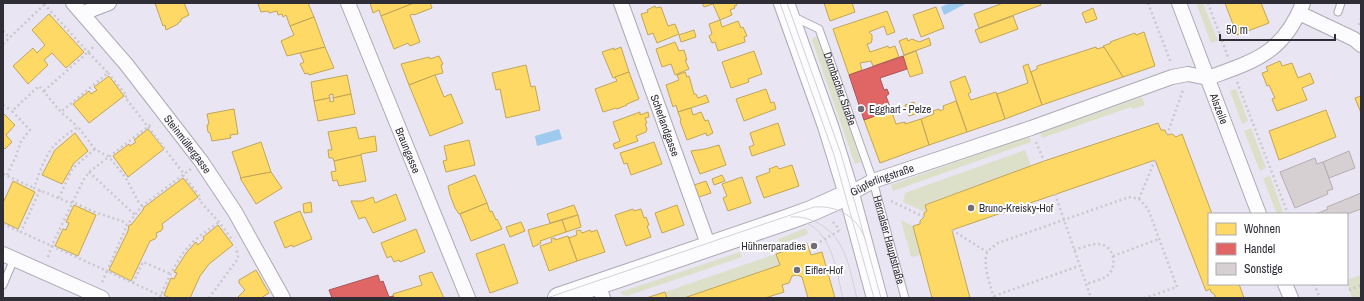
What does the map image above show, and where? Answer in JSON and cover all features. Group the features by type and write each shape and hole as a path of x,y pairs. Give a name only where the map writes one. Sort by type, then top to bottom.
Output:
{"main road":[{"name":"Dornbacher Straße","path":"786,9 828,126 849,194"},
{"name":"Güpferlingstraße","path":"558,298 600,291 709,246 812,211 849,194"},
{"path":"849,194 877,298"}],"street":[{"name":"Steinmüllergasse","path":"73,3 131,70 201,161 235,212 283,298"},
{"path":"83,13 109,3"},
{"name":"Braungasse","path":"348,3 468,298"},
{"name":"Scherlandgasse","path":"622,3 709,246"},
{"name":"Alszeile","path":"1178,3 1208,78 1258,213"},
{"path":"1208,78 1256,59 1271,49 1290,30 1301,8 1354,39 1361,45"},
{"name":"Güpferlingstraße","path":"849,194 873,181 1031,128 1172,77 1188,74 1208,78"},
{"path":"9,256 102,298"},
{"path":"1285,285 1291,298"}],"lane":[{"path":"1338,12 1341,3"},
{"name":"Dornbacher Straße","path":"786,9 819,29 873,181"},
{"name":"Hernalser Hauptstraße","path":"873,181 904,298"},
{"path":"3,285 9,256"}],"path":[{"path":"1148,3 1171,63"},
{"path":"1208,3 1288,213"},
{"path":"3,44 45,4 127,96 125,98 184,174 201,198 199,200 219,222 235,244 238,257 237,260 209,298"},
{"path":"3,31 10,38"},
{"path":"44,91 98,43"},
{"path":"61,112 108,73"},
{"path":"1167,135 1188,74"},
{"path":"12,111 39,86 61,112 78,127 96,149 109,156 126,178 142,206"},
{"path":"3,105 12,111 30,130 21,141 7,175"},
{"path":"48,257 79,186 89,172 159,119"},
{"path":"34,188 52,149 78,127"},
{"path":"1031,128 1044,162"},
{"path":"59,198 72,169 96,149"},
{"path":"1139,200 1155,160"},
{"path":"102,282 127,226 142,206 195,165"},
{"path":"89,172 135,215"},
{"path":"3,174 59,198 122,221 127,226"},
{"path":"21,232 40,190"},
{"path":"1055,194 1091,298"},
{"path":"1079,266 994,297 985,263 987,252 998,243 1129,197 1139,200 1148,209 1177,287 1145,298"},
{"path":"891,201 924,218"},
{"path":"160,297 171,274 186,250 223,219"},
{"path":"820,242 841,229 833,222"},
{"path":"3,224 133,283 160,297 166,298"},
{"path":"952,230 987,252"},
{"path":"1113,256 1159,239"},
{"path":"1074,250 1098,244 1110,250 1113,256 1114,263 1108,275 1086,284"},
{"path":"133,283 143,262 171,274"},
{"path":"1314,285 1320,298"},
{"path":"1349,290 1361,286"}],"green space":[{"path":"1196,3 1203,3 1218,41 1211,43"},
{"path":"814,37 818,37 819,39 861,162 855,164 812,40"},
{"path":"1236,89 1248,121 1242,124 1230,91"},
{"path":"1142,97 1145,105 1133,109 1131,107 1042,138 1040,133"},
{"path":"1251,128 1266,168 1260,171 1244,131"},
{"path":"1029,136 1031,142 893,191 891,185"},
{"path":"1025,150 1031,166 925,204 927,211 925,212 903,202 905,193"},
{"path":"1270,176 1283,212 1277,213 1263,178"},
{"path":"901,220 913,226 921,255 911,257 908,241 906,240"},
{"path":"806,228 808,233 806,235 780,244 778,239"},
{"path":"740,252 742,257 627,296 621,294 620,292"},
{"path":"776,254 780,265 684,298 667,298 665,292"},
{"path":"1361,275 1361,298 1352,298 1348,285 1348,280"}],"water":[{"path":"950,3 967,3 944,15 941,7"},
{"path":"559,129 562,139 537,146 535,136"}],"building: Wohnen":[{"path":"155,3 184,3 189,15 181,19 178,24 166,30 165,25 163,26"},
{"path":"308,3 314,17 290,26 286,15 283,17 282,14 278,15 277,11 269,13 268,11 261,12 258,4"},
{"path":"370,3 414,3 381,16 379,10 373,13"},
{"path":"414,3 430,3 432,8 414,15 410,15 420,42 410,46 408,43 394,49 381,16"},
{"path":"702,3 736,3 737,5 734,6 735,8 730,10 732,15 720,20 713,4 704,7"},
{"path":"824,3 852,3 855,12 830,21"},
{"path":"1003,3 1040,3 1041,5 979,28 974,14"},
{"path":"1225,3 1261,3 1269,23 1237,35"},
{"path":"655,6 656,8 661,7 668,26 675,24 679,34 657,43 653,33 648,35 641,14 648,12 647,10"},
{"path":"936,7 944,28 921,37 913,15"},
{"path":"1093,8 1097,19 1086,23 1082,13"},
{"path":"887,11 895,32 887,35 884,26 869,32 872,35 872,40 871,43 867,44 870,52 888,46 889,48 895,46 899,57 873,66 871,61 860,63 862,70 849,75 833,29"},
{"path":"49,14 84,52 66,68 52,53 44,60 48,65 28,84 13,66 33,48 37,53 45,45 32,30"},
{"path":"1013,16 1018,29 980,43 975,30"},
{"path":"314,17 325,47 287,56 281,41 294,35 290,26"},
{"path":"720,20 722,27 738,21 741,28 743,27 747,36 744,37 745,42 718,51 715,42 712,43 709,36 712,34 709,24"},
{"path":"694,30 696,37 681,42 679,35"},
{"path":"1144,32 1155,66 1123,77 1103,46 1135,33 1136,35"},
{"path":"907,38 908,41 912,39 919,42 929,38 931,45 904,55 899,41"},
{"path":"675,42 679,51 684,50 687,60 685,60 689,69 675,75 671,64 662,67 656,49"},
{"path":"325,47 334,68 309,75 308,73 305,74 300,64 304,62 300,53"},
{"path":"621,47 629,72 613,78 602,52"},
{"path":"1096,47 1097,49 1104,47 1123,77 1042,105 1031,72 1037,69 1037,66"},
{"path":"754,51 762,74 748,79 749,82 731,88 722,62"},
{"path":"916,51 923,73 910,77 903,56"},
{"path":"439,56 443,64 441,65 443,73 409,85 401,64"},
{"path":"1280,61 1282,66 1292,63 1298,78 1310,73 1314,83 1302,88 1307,100 1277,111 1272,99 1275,98 1269,85 1267,86 1262,73 1268,71 1266,67"},
{"path":"1028,64 1042,105 1005,119 997,94 1028,83 1023,66"},
{"path":"526,65 531,87 535,86 540,110 506,118 500,89 496,90 492,73"},
{"path":"629,72 639,99 617,109 603,112 595,89 617,81 615,77"},
{"path":"685,72 687,77 689,76 694,94 696,94 698,98 706,95 709,102 678,112 676,105 673,107 666,85 679,80 677,75"},
{"path":"347,75 351,94 333,98 333,94 329,95 330,98 314,101 311,82"},
{"path":"435,75 444,97 451,94 463,123 430,136 409,85"},
{"path":"109,76 124,96 89,123 73,104 89,91 91,94 97,90 94,87"},
{"path":"965,76 971,92 968,94 971,100 996,92 1005,119 967,132 950,82"},
{"path":"766,89 771,103 774,102 776,109 744,121 736,99"},
{"path":"351,94 355,114 318,121 314,101 330,98 330,102 334,101 333,98"},
{"path":"1361,96 1361,113 1355,98"},
{"path":"956,101 967,132 929,145 921,119 934,114 933,111 939,109 940,111 944,109 943,106"},
{"path":"914,102 918,113 909,116 905,105"},
{"path":"691,108 693,115 701,112 705,121 708,120 713,133 707,136 706,133 687,140 678,112"},
{"path":"234,109 238,134 230,135 231,138 212,141 210,133 208,132 207,125 209,124 207,114"},
{"path":"891,110 896,124 905,122 905,124 921,119 929,145 880,163 864,120"},
{"path":"1326,110 1336,137 1279,160 1269,131"},
{"path":"640,112 640,115 648,112 649,117 645,118 647,123 645,124 647,129 646,132 636,136 638,141 615,149 613,144 620,141 613,122"},
{"path":"3,113 15,125 6,135 12,142 5,149 3,147"},
{"path":"778,123 785,145 752,156 749,147 754,145 750,133"},
{"name":"Bruno-Kreisky-Hof","path":"1158,123 1161,130 1165,130 1167,135 1172,134 1176,137 1182,134 1212,213 1208,213 1208,285 1239,285 1244,298 1215,298 1215,295 1210,289 1206,291 1155,160 952,230 970,298 932,298 913,226 920,224 920,221 924,217 924,213 927,211 925,205 1044,161"},
{"path":"356,127 359,139 375,136 377,151 334,161 333,158 329,158 328,150 332,150 328,132"},
{"path":"148,129 164,149 128,177 113,156 129,144 130,146 136,142 134,140"},
{"path":"75,133 88,151 74,163 62,184 42,175 55,150"},
{"path":"469,140 475,165 446,172 443,161 447,160 444,146"},
{"path":"261,142 271,172 241,178 232,152"},
{"path":"654,142 662,164 631,175 627,163 624,164 620,153"},
{"path":"719,145 726,165 700,174 691,151"},
{"path":"361,155 366,181 339,186 337,180 333,181 331,172 336,171 334,161"},
{"path":"792,165 799,186 764,198 756,177 770,172 769,169 777,166 779,169"},
{"path":"271,172 282,188 256,204 240,178"},
{"path":"475,175 487,203 459,214 455,208 448,186"},
{"path":"722,175 725,181 714,185 712,179"},
{"path":"742,177 751,203 728,211 723,198 727,196 722,184"},
{"path":"183,178 198,197 162,224 163,228 161,231 156,233 157,236 155,239 150,241 131,281 109,270 128,231 129,225 131,225 144,207"},
{"path":"13,181 35,192 18,229 3,222 3,203"},
{"path":"706,181 711,193 699,197 694,185"},
{"path":"396,194 406,220 373,233 365,217 359,219 351,201 362,201 373,197 375,203"},
{"path":"311,202 312,212 304,213 303,204"},
{"path":"487,203 490,212 492,211 502,229 471,241 460,214"},
{"path":"74,205 96,215 78,256 55,246 63,229 66,230 69,223 66,222"},
{"path":"574,205 578,215 550,223 547,214"},
{"path":"677,205 684,225 662,233 655,213"},
{"path":"633,209 634,211 641,209 644,218 646,217 649,225 647,226 651,237 626,246 615,215"},
{"path":"300,211 312,239 293,247 292,245 285,248 274,222"},
{"path":"578,215 581,227 566,232 562,220"},
{"path":"562,220 566,232 540,241 541,243 533,247 528,230"},
{"path":"521,222 525,231 510,237 506,227"},
{"path":"218,225 233,245 209,264 200,276 190,298 170,298 164,295 171,278 174,279 177,273 174,272 187,252 196,242 198,245 204,239 203,237"},
{"path":"416,229 425,252 400,262 399,260 394,262 391,256 387,258 381,243"},
{"path":"580,230 582,233 590,230 591,232 597,230 605,252 577,261 569,238 577,235 576,231"},
{"path":"568,236 577,261 549,271 540,246 552,242 551,239 555,238 555,240"},
{"name":"Eifler-Hof","path":"807,243 811,255 822,252 835,298 808,298 802,277 797,275 792,276 789,283 782,285 784,292 765,298 684,298 780,265 776,254"},
{"path":"504,244 518,283 490,293 476,254"},
{"path":"256,270 269,293 261,298 237,298 245,290 239,283 239,280"},
{"path":"432,272 444,298 394,298 393,294 422,285 419,276"},
{"path":"665,292 667,298 646,298"}],"building: Handel":[{"path":"903,56 907,69 880,78 884,90 887,89 889,94 886,96 891,110 864,120 849,75"},
{"path":"378,275 380,282 383,281 389,297 393,296 394,298 332,298 329,290"}],"building: Sonstige":[{"path":"1349,151 1355,168 1329,178 1323,162"},
{"path":"1315,158 1317,164 1323,162 1333,189 1327,191 1328,194 1295,208 1280,172"},
{"path":"1361,193 1361,209 1348,214 1318,213 1328,209 1327,207"}],"tram line":[{"path":"780,3 834,155 874,298"},
{"path":"787,3 841,154 881,298"},
{"path":"547,298 814,207 831,208 846,214 857,224 865,239"},
{"path":"791,217 805,218 818,223 835,237 841,246 849,266 857,298"},
{"path":"807,223 816,229 828,246 836,267 843,298"}],"place":[{"name":"Egghart - Pelze","path":"861,109"},
{"name":"Bruno-Kreisky-Hof","path":"971,208"},
{"name":"Hühnerparadies","path":"814,246"},
{"name":"Eifler-Hof","path":"797,270"}]}
